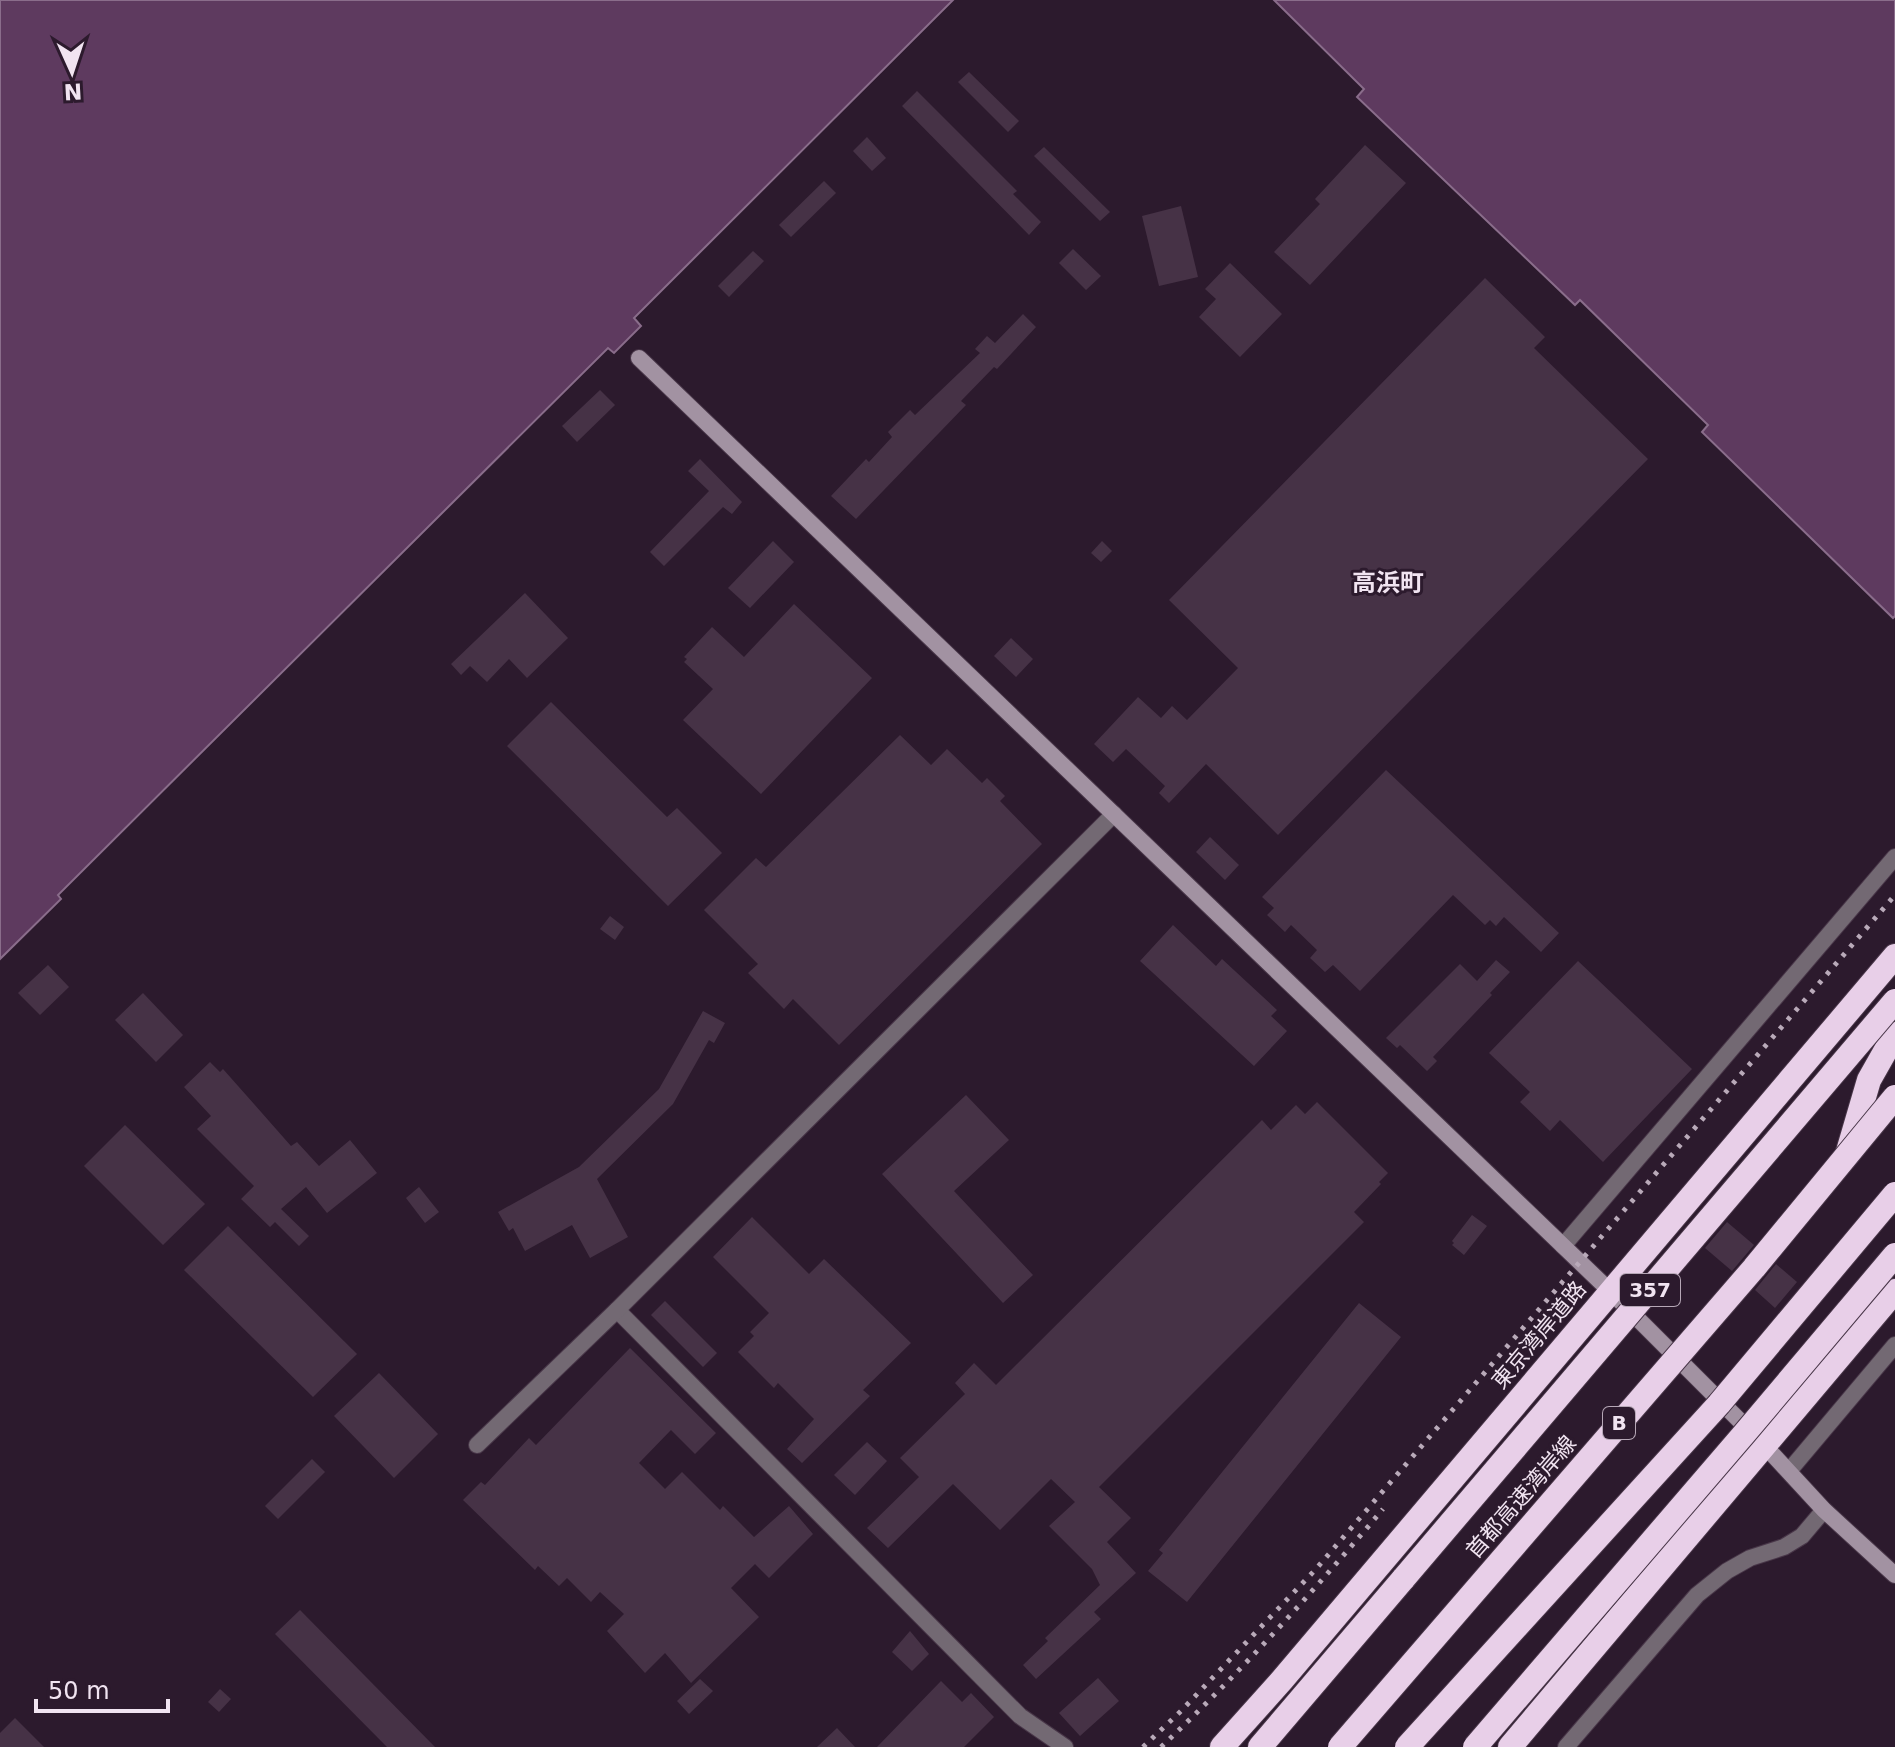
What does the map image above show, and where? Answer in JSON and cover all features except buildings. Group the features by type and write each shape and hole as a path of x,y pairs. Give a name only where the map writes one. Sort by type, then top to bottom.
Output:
{"highway":[{"name":"東京湾岸道路","path":"1222,1747 1895,956"},
{"name":"357","path":"1260,1747 1895,1001"},
{"path":"1847,1155 1869,1080 1895,1034"},
{"name":"首都高速湾岸線","path":"1340,1747 1754,1268 1895,1097"},
{"path":"1407,1747 1708,1416 1895,1194"},
{"path":"1475,1747 1895,1255"},
{"path":"1510,1747 1895,1291"}],"street":[{"path":"639,358 1610,1291 1764,1445 1824,1510 1895,1575"},
{"path":"477,1445 617,1310 1114,814"},
{"path":"1563,1246 1895,857"},
{"path":"617,1310 1020,1716 1065,1747"},
{"path":"1789,1471 1895,1345"},
{"path":"1566,1747 1697,1595 1727,1571 1750,1558 1784,1547 1802,1536 1824,1510"}],"shaded area":[{"path":"0,0 953,0 634,318 641,326 614,353 608,348 58,895 61,899 0,959"},
{"path":"1274,0 1895,0 1895,616 1893,618 1702,432 1708,425 1580,300 1575,305 1357,97 1364,89"}],"railway":[{"path":"1143,1747 1316,1569 1895,895"},
{"path":"1161,1747 1275,1631 1383,1509"}],"district":[{"name":"高浜町","path":"1388,583"}]}
